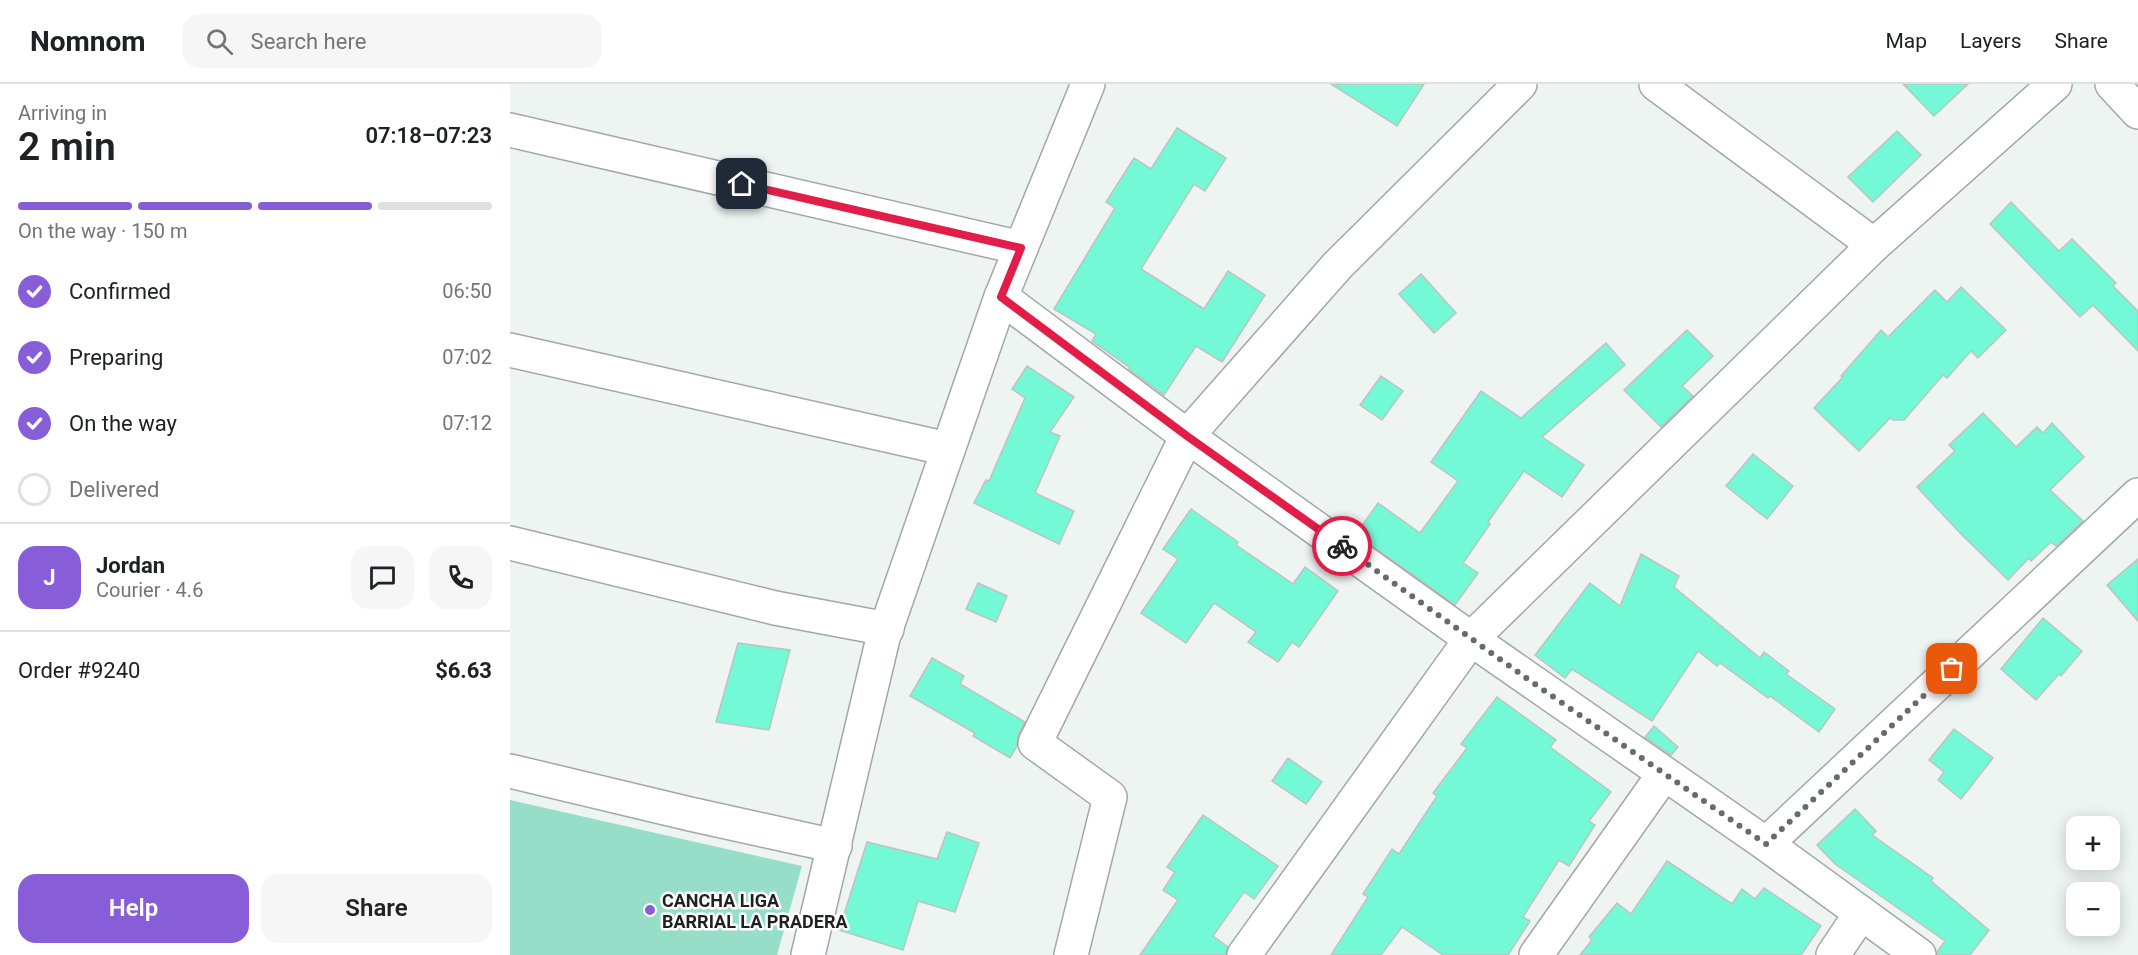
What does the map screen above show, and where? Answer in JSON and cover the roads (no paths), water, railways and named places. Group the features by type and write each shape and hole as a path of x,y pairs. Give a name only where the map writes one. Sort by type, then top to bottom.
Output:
{"street":[{"path":"808,955 883,638 1001,297 1088,84"},
{"path":"1071,955 1110,797 1035,743 1187,436 1337,266 1520,84"},
{"path":"1656,84 1874,245"},
{"path":"1244,955 1471,639 1874,245 2055,84"},
{"path":"2112,84 2138,112"},
{"path":"510,130 1021,248"},
{"path":"1001,297 1187,436 1471,639 1766,844 1919,955"},
{"path":"510,350 948,449"},
{"path":"1766,844 2138,495"},
{"path":"510,543 775,608 887,629"},
{"path":"510,771 835,846"},
{"path":"1536,955 1664,774"},
{"path":"1833,955 1861,913"}],"place":[{"name":"CANCHA LIGA BARRIAL LA PRADERA","path":"650,910"}]}
